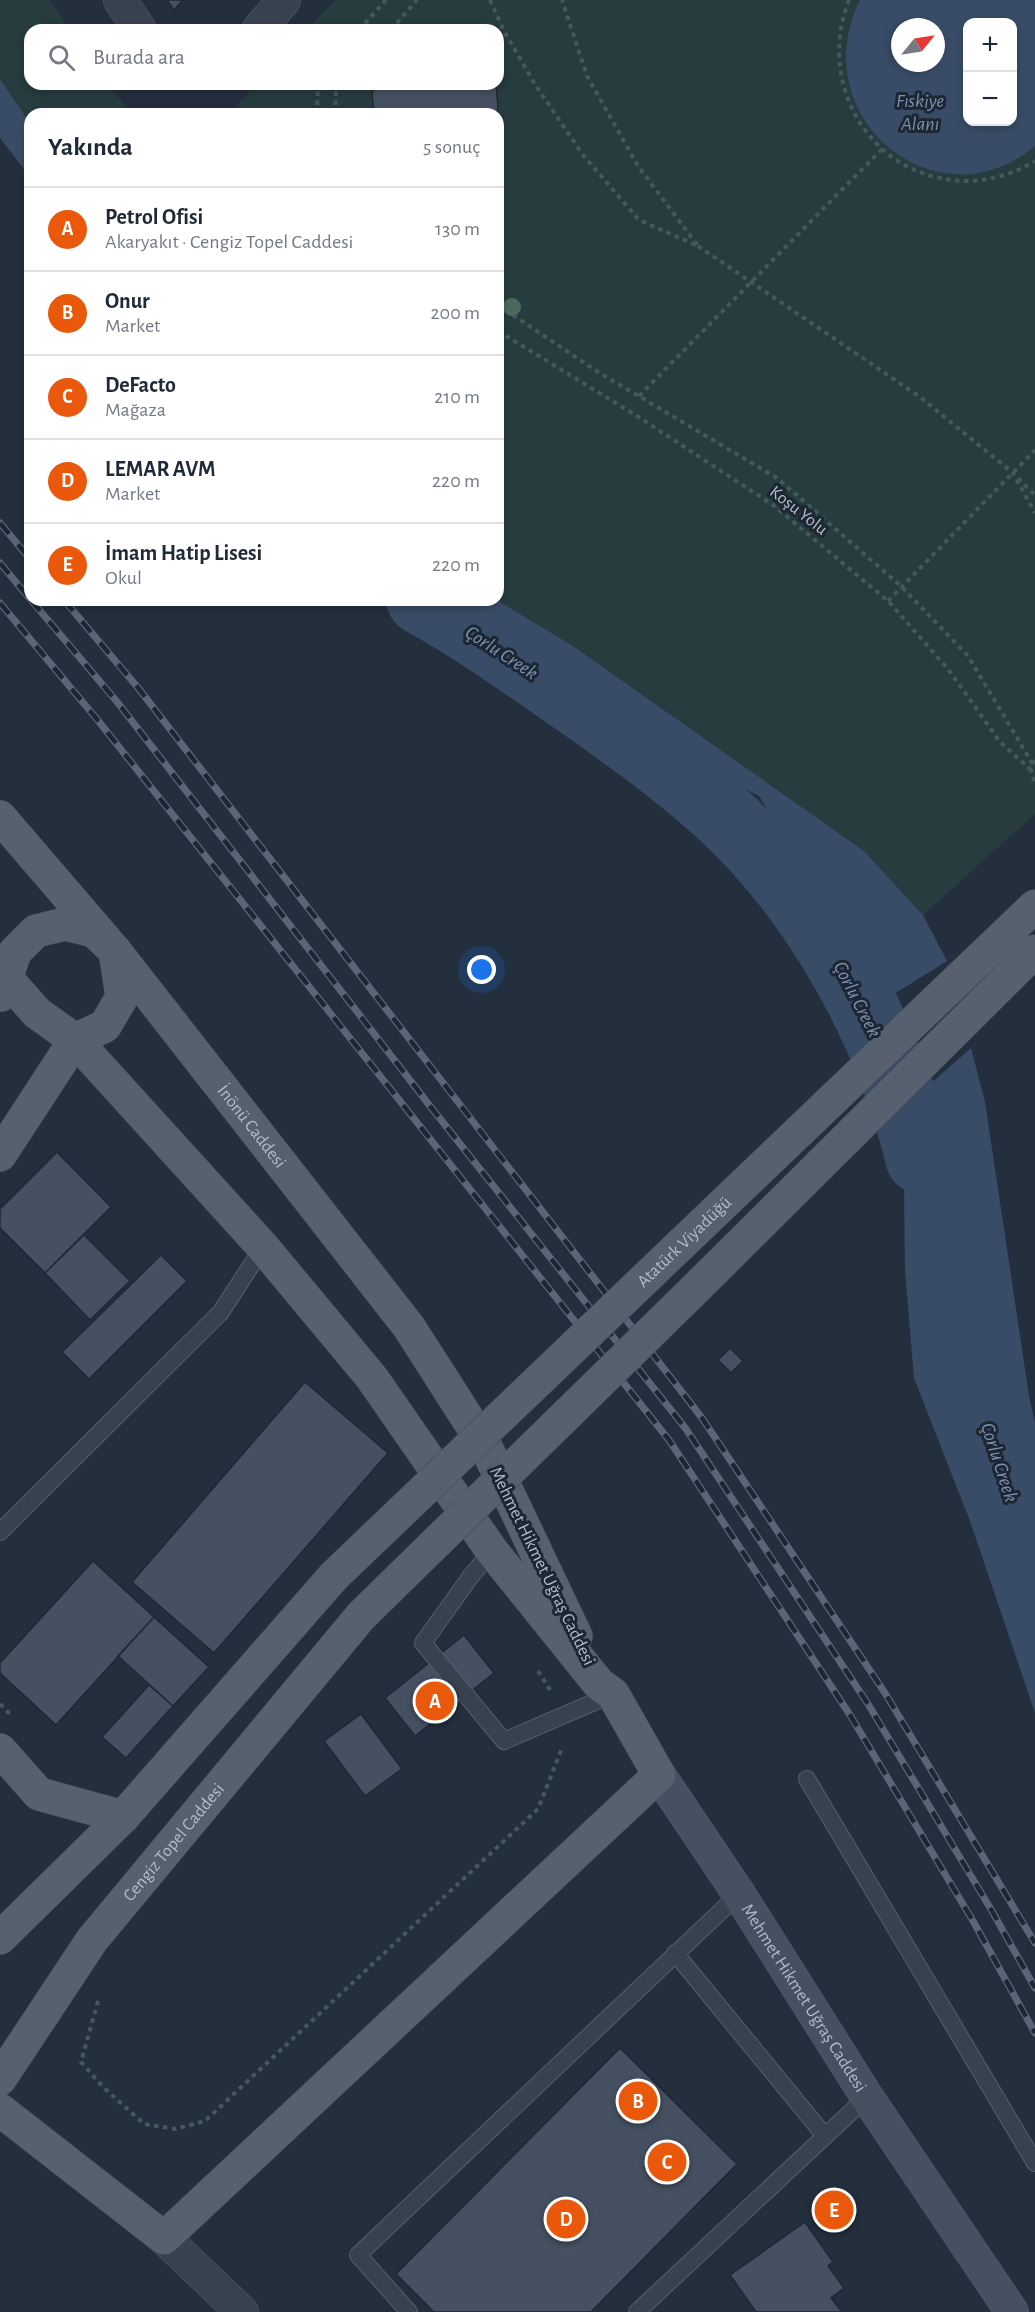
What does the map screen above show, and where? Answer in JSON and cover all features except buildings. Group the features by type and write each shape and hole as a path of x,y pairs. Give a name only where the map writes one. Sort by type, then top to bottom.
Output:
{"main road":[{"name":"İnönü Caddesi","path":"0,817 115,951 409,1327 487,1449"},
{"name":"Atatürk Viyadüğü","path":"123,1816 334,1576 1035,906"},
{"path":"0,1155 75,1040 105,1026 122,997 115,951 94,931 65,924 36,931 15,952 2,984 75,1040 263,1247"},
{"name":"Cengiz Topel Caddesi","path":"0,2079 92,1940 361,1617 1035,951"},
{"name":"Mehmet Hikmet Uğraş Caddesi","path":"263,1247 372,1378 492,1551 606,1689"},
{"name":"Mehmet Hikmet Uğraş Caddesi","path":"487,1449 606,1689 867,2097 1012,2312"},
{"path":"0,1750 39,1794 123,1816"},
{"path":"0,2110 165,2238 659,1774"},
{"path":"0,1938 123,1816"}],"street":[{"path":"120,0 136,24"},
{"path":"263,24 284,0"},
{"path":"165,2238 242,2312"}],"lane":[{"path":"0,1532 221,1312 263,1247"},
{"path":"492,1551 471,1576 423,1643 504,1741 606,1689"},
{"path":"807,1779 1035,2163"},
{"path":"409,2312 358,2255 739,1894"},
{"path":"675,1953 825,2136"},
{"path":"637,2312 867,2097"}],"path":[{"path":"364,24 386,0"},
{"path":"396,24 417,0"},
{"path":"490,0 501,24"},
{"path":"562,0 587,76 638,166 699,246"},
{"path":"849,0 839,36 841,81 850,106 863,129 882,149 904,165 928,175 955,181 982,180 1008,174 1035,161"},
{"path":"504,31 536,86 583,155 639,220 699,246 920,397 1013,473 1035,495"},
{"path":"317,108 318,90"},
{"path":"335,108 337,90"},
{"path":"639,396 882,149"},
{"path":"504,309 598,372 777,478 902,587 968,656 1034,765 1035,785"},
{"name":"Koşu Yolu","path":"504,335 637,416 773,505 888,601 948,669 1000,742 1034,765"},
{"path":"888,601 1035,450"},
{"path":"1013,473 1035,513"},
{"path":"0,1704 16,1720"}],"green space":[{"path":"0,0 50,0 66,24 24,24 24,90 113,90 126,108 24,108 24,114 0,79"},
{"path":"335,0 1035,0 1035,814 923,915 864,851 573,646 504,604 504,108 235,108 251,90 504,90 504,24 313,24"}],"water":[{"name":"Fıskiye Alanı","path":"860,0 1035,0 1035,146 997,168 959,174 922,167 889,148 864,120 849,84 847,44"},
{"path":"0,79 24,114 24,169 0,138"},
{"path":"504,604 573,646 864,851 923,915 947,961 883,1001 759,796 542,680 385,606"},
{"path":"971,1048 985,1102 1035,1423 1035,1713 970,1521 914,1378 905,1270 903,1108"}],"waterway":[{"name":"Çorlu Creek","path":"431,606 499,648 629,739 701,795 754,845 787,884 817,926 844,970 889,1063 920,1159"}],"railway":[{"path":"0,523 24,552"},
{"path":"0,563 24,592"},
{"path":"0,603 96,718 669,1440 850,1715 973,1921 1035,2033"},
{"path":"36,606 118,703 430,1106 686,1429 868,1704 992,1911 1035,1988"},
{"path":"69,606 139,689 702,1418 885,1693 1035,1943"}],"place":[{"name":"Petrol Ofisi","path":"435,1701"},
{"name":"Onur","path":"638,2101"},
{"name":"DeFacto","path":"667,2162"},
{"name":"İmam Hatip Lisesi","path":"834,2210"},
{"name":"LEMAR AVM","path":"566,2219"}]}
